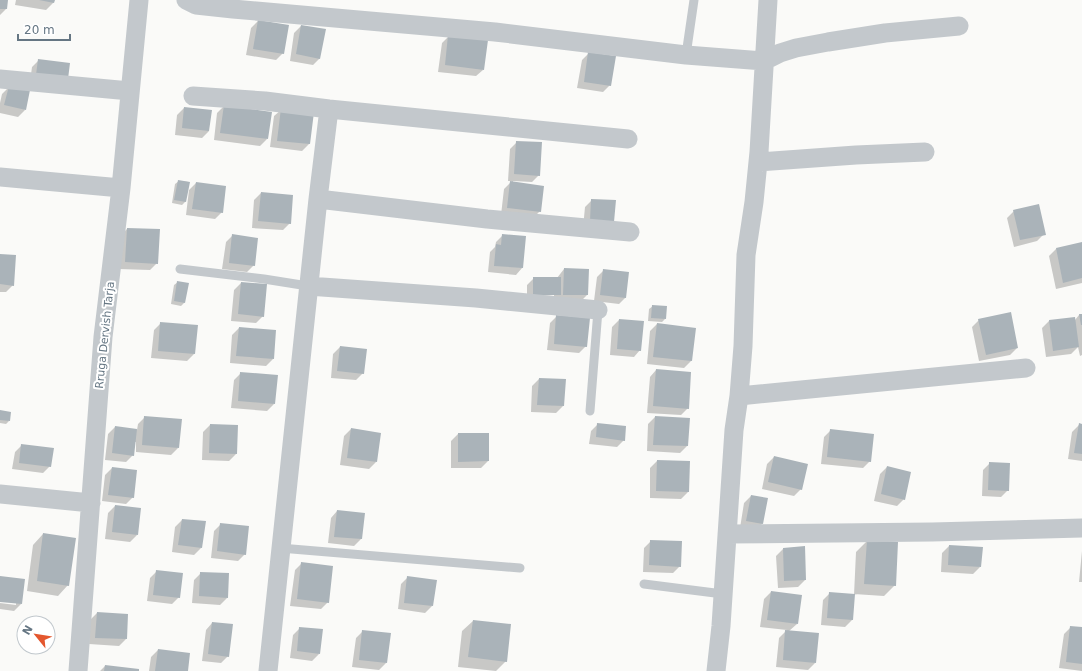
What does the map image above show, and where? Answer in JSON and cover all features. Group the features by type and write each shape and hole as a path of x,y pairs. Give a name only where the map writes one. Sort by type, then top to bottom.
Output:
{"street":[{"name":"Rruga Dervish Tarja","path":"78,671 103,337 121,188 139,0"},
{"path":"186,0 196,5 233,9 495,32 686,55 764,61 780,53 796,48 822,43 885,32 959,26"},
{"path":"716,671 721,626 734,430 739,396 743,346 746,255 758,162 768,0"},
{"path":"0,79 130,92"},
{"path":"193,96 265,101 328,109 628,139"},
{"path":"268,671 328,109"},
{"path":"758,162 925,152"},
{"path":"0,177 121,188"},
{"path":"318,199 487,219 630,232"},
{"path":"308,286 476,298 598,310"},
{"path":"739,396 1026,368"},
{"path":"0,494 91,503"},
{"path":"727,534 932,532 1082,528"}],"lane":[{"path":"686,55 694,0"},
{"path":"180,269 264,278 308,286"},
{"path":"590,412 598,310"},
{"path":"280,548 520,568"},
{"path":"644,584 723,594"}],"building":[{"path":"0,0 8,0 7,9 0,9"},
{"path":"39,0 55,0 54,3"},
{"path":"258,20 289,25 284,54 253,49"},
{"path":"301,25 326,29 320,59 296,54"},
{"path":"448,35 488,40 484,70 445,65"},
{"path":"588,52 616,56 611,86 584,82"},
{"path":"38,59 70,63 68,79 36,75"},
{"path":"9,86 30,90 26,110 4,105"},
{"path":"224,105 272,112 268,139 220,133"},
{"path":"184,107 212,110 209,131 182,128"},
{"path":"281,108 314,112 310,144 277,141"},
{"path":"516,141 542,142 540,176 514,174"},
{"path":"178,180 190,182 186,202 174,200"},
{"path":"510,181 544,186 541,212 507,208"},
{"path":"196,182 226,186 223,213 192,209"},
{"path":"261,192 293,195 291,224 258,221"},
{"path":"591,199 616,200 614,222 590,221"},
{"path":"1039,204 1046,235 1020,240 1013,210"},
{"path":"127,228 160,229 158,264 125,262"},
{"path":"232,234 258,238 255,266 229,263"},
{"path":"502,234 526,236 523,268 494,266 496,244 501,245"},
{"path":"1082,242 1082,278 1063,283 1056,248"},
{"path":"0,254 16,255 14,286 0,284"},
{"path":"564,268 589,269 588,295 563,295"},
{"path":"603,269 629,272 626,298 600,295"},
{"path":"533,277 561,277 561,295 533,295"},
{"path":"177,281 189,283 185,303 174,301"},
{"path":"241,282 267,284 264,317 238,314"},
{"path":"652,305 667,306 666,319 651,318"},
{"path":"1011,312 1018,348 986,355 978,319"},
{"path":"1079,314 1082,314 1082,325 1081,325"},
{"path":"556,315 590,318 587,347 554,344"},
{"path":"1075,317 1079,347 1053,351 1049,320"},
{"path":"619,319 644,321 641,351 617,349"},
{"path":"160,322 198,325 195,354 158,351"},
{"path":"657,323 696,328 692,361 653,357"},
{"path":"239,327 276,330 274,359 236,356"},
{"path":"340,346 367,349 364,374 337,371"},
{"path":"656,369 691,372 689,409 653,406"},
{"path":"240,372 278,375 275,404 238,401"},
{"path":"539,378 566,379 564,406 537,405"},
{"path":"0,410 11,412 10,421 0,420"},
{"path":"144,416 182,419 179,448 142,445"},
{"path":"655,416 690,418 688,446 653,445"},
{"path":"597,423 626,426 625,441 596,437"},
{"path":"1079,423 1082,424 1082,454 1074,453"},
{"path":"210,424 238,425 237,454 209,453"},
{"path":"115,426 137,429 134,456 112,453"},
{"path":"351,428 381,433 377,462 347,458"},
{"path":"830,429 874,434 871,462 827,457"},
{"path":"458,433 489,433 489,461 458,462"},
{"path":"21,444 54,448 51,467 19,463"},
{"path":"774,456 808,464 802,490 768,482"},
{"path":"657,460 690,461 689,492 656,491"},
{"path":"989,462 1010,463 1009,491 988,490"},
{"path":"887,466 911,472 905,500 881,494"},
{"path":"112,467 137,470 134,498 108,495"},
{"path":"751,495 768,498 763,524 746,521"},
{"path":"115,505 141,508 138,535 112,532"},
{"path":"337,510 365,513 362,539 334,537"},
{"path":"182,519 206,521 202,548 178,545"},
{"path":"220,523 249,526 246,555 217,551"},
{"path":"43,533 76,538 69,586 37,581"},
{"path":"650,540 682,541 681,567 649,565"},
{"path":"867,540 898,542 896,586 864,584"},
{"path":"949,545 983,547 981,567 948,565"},
{"path":"805,546 806,580 784,581 783,548"},
{"path":"301,562 333,566 329,603 297,599"},
{"path":"156,570 183,573 180,598 153,595"},
{"path":"200,572 229,573 228,598 199,596"},
{"path":"0,576 25,579 22,604 0,602"},
{"path":"407,576 437,580 433,606 404,603"},
{"path":"771,591 802,595 798,624 767,620"},
{"path":"829,592 855,594 853,620 827,618"},
{"path":"97,612 128,614 127,639 95,638"},
{"path":"473,620 511,624 507,662 468,657"},
{"path":"212,622 233,624 229,657 208,654"},
{"path":"1070,626 1082,627 1082,664 1066,662"},
{"path":"299,627 323,629 320,654 297,651"},
{"path":"362,630 391,633 387,663 359,660"},
{"path":"785,630 819,633 816,663 783,660"},
{"path":"158,649 190,653 188,671 155,671"},
{"path":"105,665 139,669 139,671 104,671"}]}
